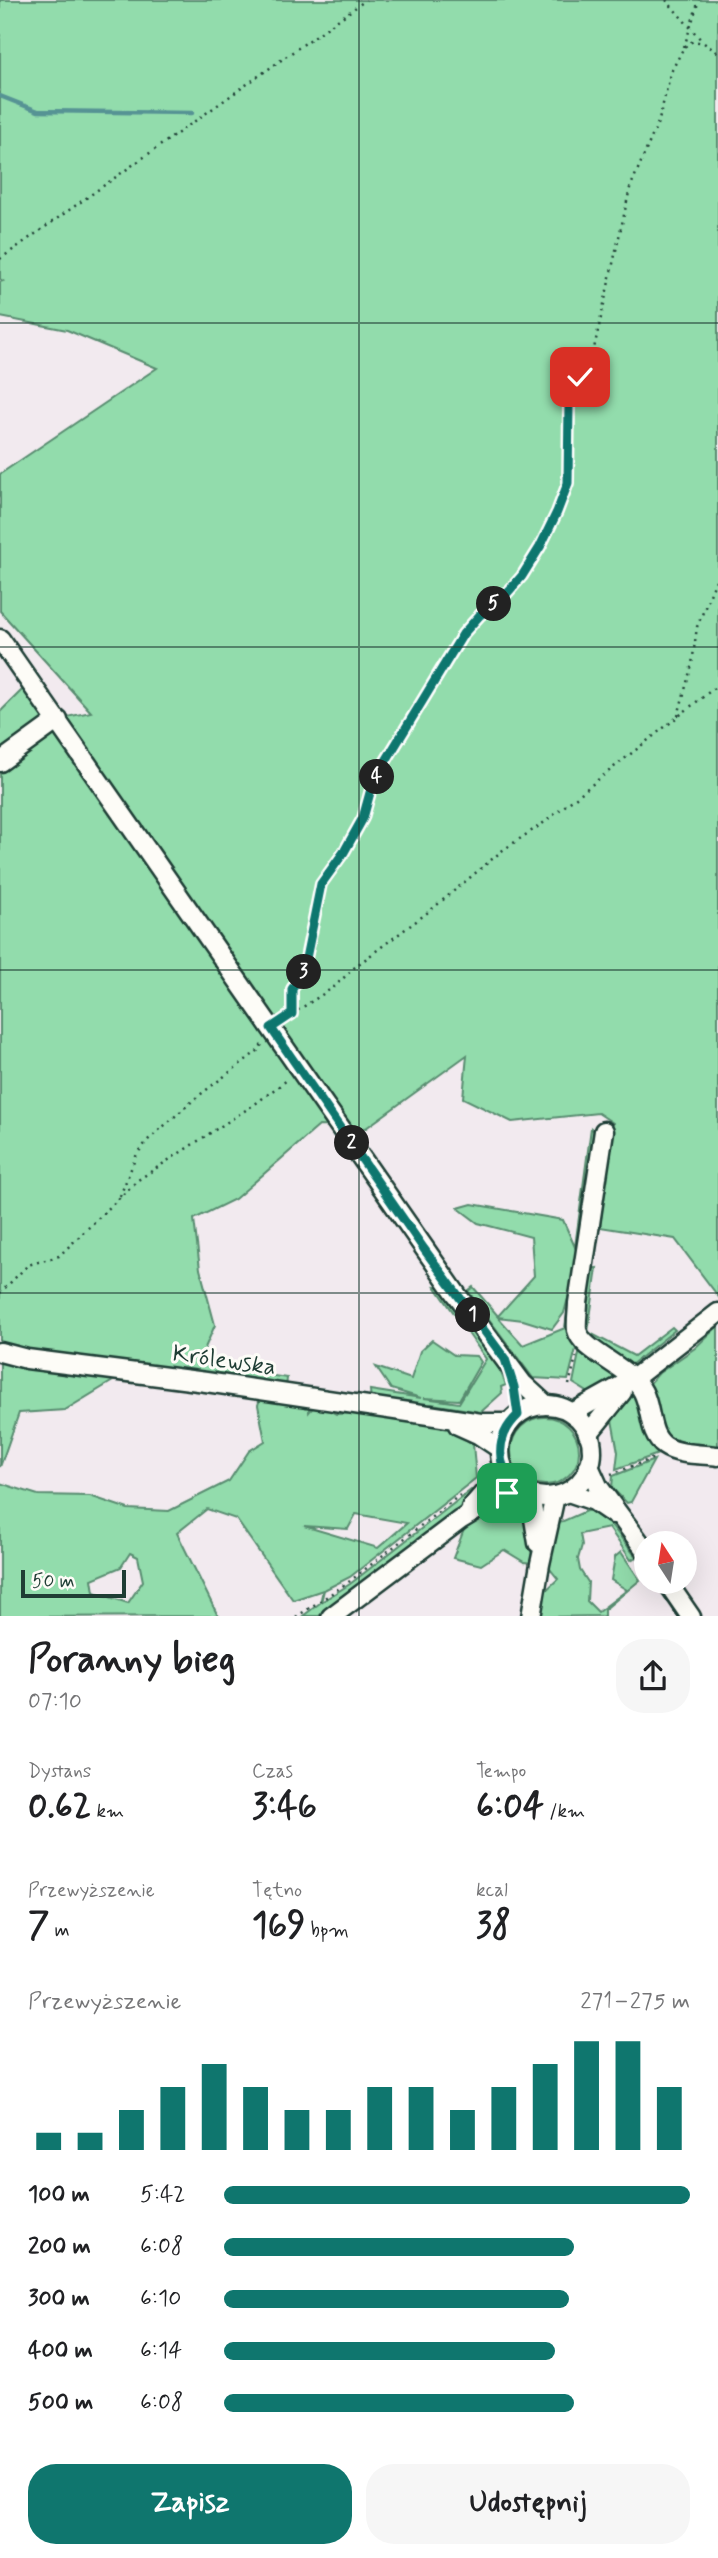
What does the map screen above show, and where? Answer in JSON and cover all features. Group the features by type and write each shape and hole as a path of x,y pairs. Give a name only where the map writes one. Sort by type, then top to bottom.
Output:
{"street":[{"path":"0,639 424,1249 523,1384 546,1405"},
{"path":"0,762 58,720"},
{"path":"604,1131 578,1303 578,1331 586,1345 618,1365 643,1392 654,1432 664,1446 672,1450 718,1456"},
{"path":"572,1413 633,1380 718,1313"},
{"name":"Królewska","path":"0,1352 27,1359 206,1381 481,1423 514,1419"},
{"path":"505,1359 514,1387 514,1419"},
{"path":"588,1434 633,1380"},
{"path":"460,1520 496,1479 502,1436 514,1419 536,1406 546,1405 572,1413 584,1425 592,1452 589,1466 581,1481 561,1494 540,1564 531,1616"},
{"name":"Królewska","path":"442,1417 478,1434 501,1457"},
{"path":"501,1457 512,1483 525,1492 536,1520 540,1564"},
{"path":"589,1466 598,1486 634,1534"},
{"path":"331,1616 460,1520 495,1499 525,1492 561,1494 594,1501 625,1522"},
{"path":"675,1594 691,1616"}],"path":[{"path":"0,258 366,0"},
{"path":"666,0 704,43 718,53"},
{"path":"292,1014 292,989 303,973 321,884 344,852 363,818 371,789 384,764 463,634 480,615 501,600 522,576 540,547 568,483 569,404 593,353 630,188 659,120 671,72 691,29 699,0"},
{"path":"684,47 693,41 704,43"},
{"path":"678,716 692,664 697,627 718,575"},
{"path":"120,1196 137,1154 148,1140 197,1097 259,1050 271,1028 334,987 356,966 431,910 503,850 542,824 718,685"},
{"path":"0,1293 28,1265 59,1256 138,1180 255,1104 300,1069"},
{"path":"569,1384 581,1339"},
{"path":"611,1474 659,1456"},
{"path":"296,1616 349,1581 469,1488"}],"green space":[{"path":"0,0 718,0 718,1296 675,1239 600,1227 613,1123 598,1113 512,1122 463,1098 467,1055 366,1128 319,1126 235,1199 194,1219 200,1269 215,1325 198,1364 287,1378 286,1388 146,1369 141,1364 65,1410 19,1413 0,1467 0,712 23,689 67,717 91,712 0,611 0,474 157,368 67,330 0,317 0,282 3,281 0,279"},
{"path":"591,1128 597,1134 577,1345 568,1380 533,1378 468,1291 473,1287 498,1316 534,1276 531,1237 478,1223 458,1208 472,1204 563,1220 575,1247","holes":["570,1291 565,1328 523,1345 498,1317 523,1320 552,1329 564,1313"]},
{"path":"597,1268 588,1332 634,1356 672,1327 675,1330 631,1365 596,1345 585,1329 583,1310 589,1269"},
{"path":"435,1286 443,1287 501,1371 506,1385 501,1387 502,1393 481,1412 432,1404 416,1407 371,1402 370,1390 421,1398 391,1389 376,1367 411,1379 420,1351 432,1340 454,1355 477,1356 481,1362 459,1400 424,1398 459,1403 486,1359"},
{"path":"718,1326 718,1449 672,1442 660,1427 650,1383"},
{"path":"580,1348 617,1376 589,1393 573,1383"},
{"path":"262,1393 309,1401 309,1412 317,1403 336,1414 362,1413 438,1424 470,1436 468,1441 473,1444 476,1478 350,1577 324,1590 321,1602 350,1584 471,1490 479,1490 444,1522 319,1616 303,1616 320,1603 323,1590 293,1600 236,1519 207,1509 177,1533 218,1616 0,1616 0,1483 38,1495 90,1496 128,1509 169,1511 229,1481 249,1451 265,1441 258,1405","holes":["356,1514 407,1523 378,1548 304,1526 348,1529","130,1553 138,1557 143,1581 128,1603 94,1592 92,1579 121,1567"]},
{"path":"628,1396 637,1398 647,1438 661,1453 616,1469 618,1452 612,1420 615,1416 612,1412"},
{"path":"545,1417 558,1420 569,1427 576,1438 579,1451 576,1464 569,1475 558,1482 545,1485 532,1482 521,1475 514,1464 511,1451 514,1438 521,1427 532,1420"},
{"path":"654,1460 631,1502 627,1503 612,1488 613,1476"},
{"path":"502,1508 530,1525 532,1563 524,1562 504,1550 481,1565 453,1558 465,1527"},
{"path":"590,1511 612,1526 634,1554 631,1560 609,1528 580,1534 582,1545 578,1559 580,1570 588,1582 587,1601 598,1612 627,1590 611,1580 615,1557 621,1552 634,1571 634,1585 604,1610 604,1616 540,1616 542,1594 558,1579 550,1569 549,1574 547,1564 556,1526"}],"waterway":[{"path":"0,96 38,111 192,113"}],"route":[{"path":"507,1493 520,1489 506,1475 500,1458 502,1436 509,1423 518,1415 514,1387 505,1359 424,1249 271,1028 292,1014 292,989 303,973 321,884 344,852 363,818 371,789 405,726 463,634 480,615 501,600 522,576 557,512 568,483 569,404 580,377"}]}
